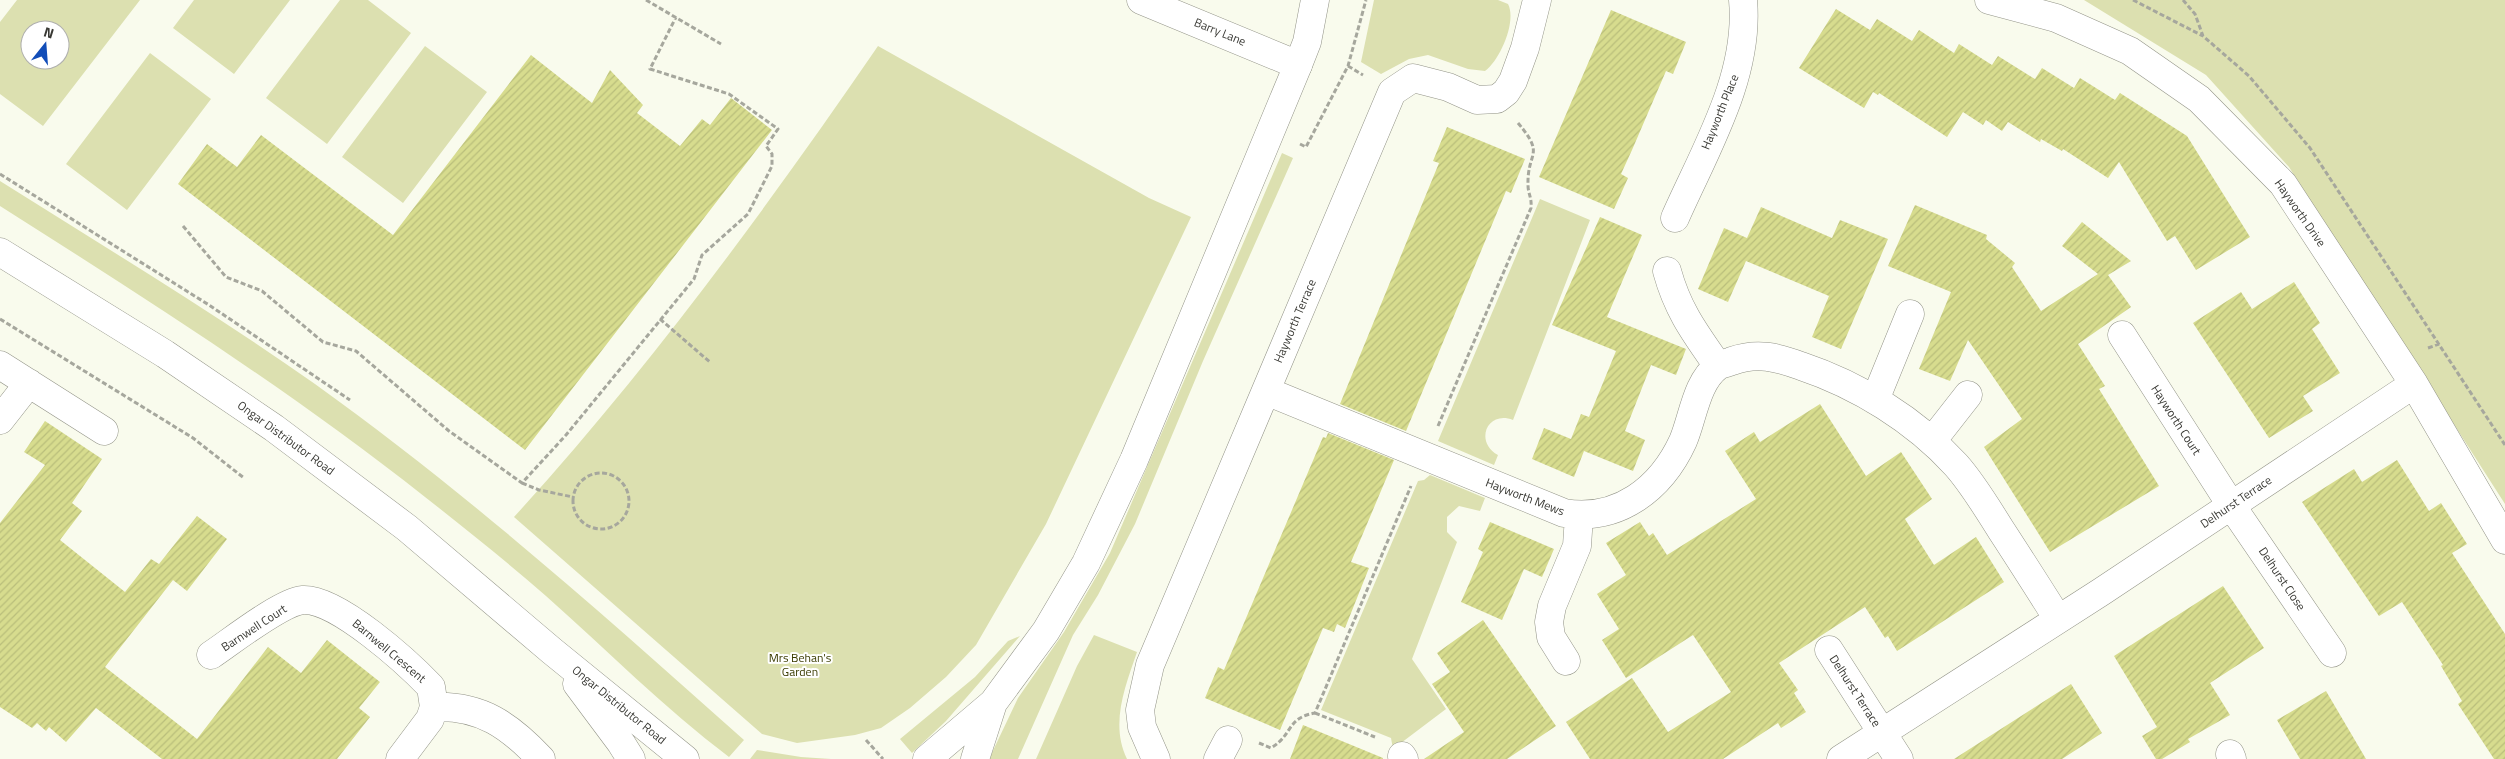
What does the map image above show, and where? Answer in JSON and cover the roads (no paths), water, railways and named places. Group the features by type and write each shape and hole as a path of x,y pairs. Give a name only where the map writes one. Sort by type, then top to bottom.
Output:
{"street":[{"name":"Barry Lane","path":"1141,0 1298,66"},
{"path":"927,759 993,702 1046,631 1086,562 1138,451 1298,66 1307,42 1315,0"},
{"name":"Hayworth Terrace","path":"1156,759 1142,727 1140,710 1150,665 1392,92 1413,78 1439,84 1477,100 1497,99 1506,92 1513,81 1525,48 1537,0"},
{"name":"Hayworth Place","path":"1675,218 1735,82 1743,45 1743,0"},
{"name":"Hayworth Drive","path":"1989,0 2056,18 2130,51 2199,99 2283,184 2414,384 2505,540"},
{"name":"Ongar Distributor Road","path":"0,252 165,354 274,428 407,528 552,651 686,759"},
{"path":"1667,271 1674,296 1683,316 1718,366 1746,356 1774,356 1820,372 1875,400 1932,440 1957,466 1987,506 2058,619"},
{"path":"1875,400 1910,314"},
{"name":"Hayworth Court","path":"2122,335 2231,505"},
{"path":"0,364 104,432"},
{"name":"Hayworth Mews","path":"1266,391 1564,513 1579,516 1595,516 1616,509 1645,492 1661,474 1682,442 1704,383 1718,366"},
{"path":"0,420 29,383"},
{"name":"Delhurst Terrace","path":"1841,759 2058,619 2414,384"},
{"path":"1932,440 1968,394"},
{"name":"Delhurst Close","path":"2231,505 2332,653"},
{"path":"1566,661 1551,638 1549,622 1552,606 1577,546 1579,516"},
{"name":"Barnwell Court","path":"211,655 285,606 304,600 326,604"},
{"name":"Barnwell Crescent","path":"326,604 356,622 420,675 431,687 434,707"},
{"name":"Delhurst Terrace","path":"1828,650 1899,759"},
{"name":"Ongar Distributor Road","path":"552,651 631,759"},
{"path":"976,759 993,702"},
{"path":"400,759 423,730 434,707 448,706 480,712 521,738 541,759"}],"park label":[{"name":"Mrs Behan's Garden","path":"800,665"}]}
